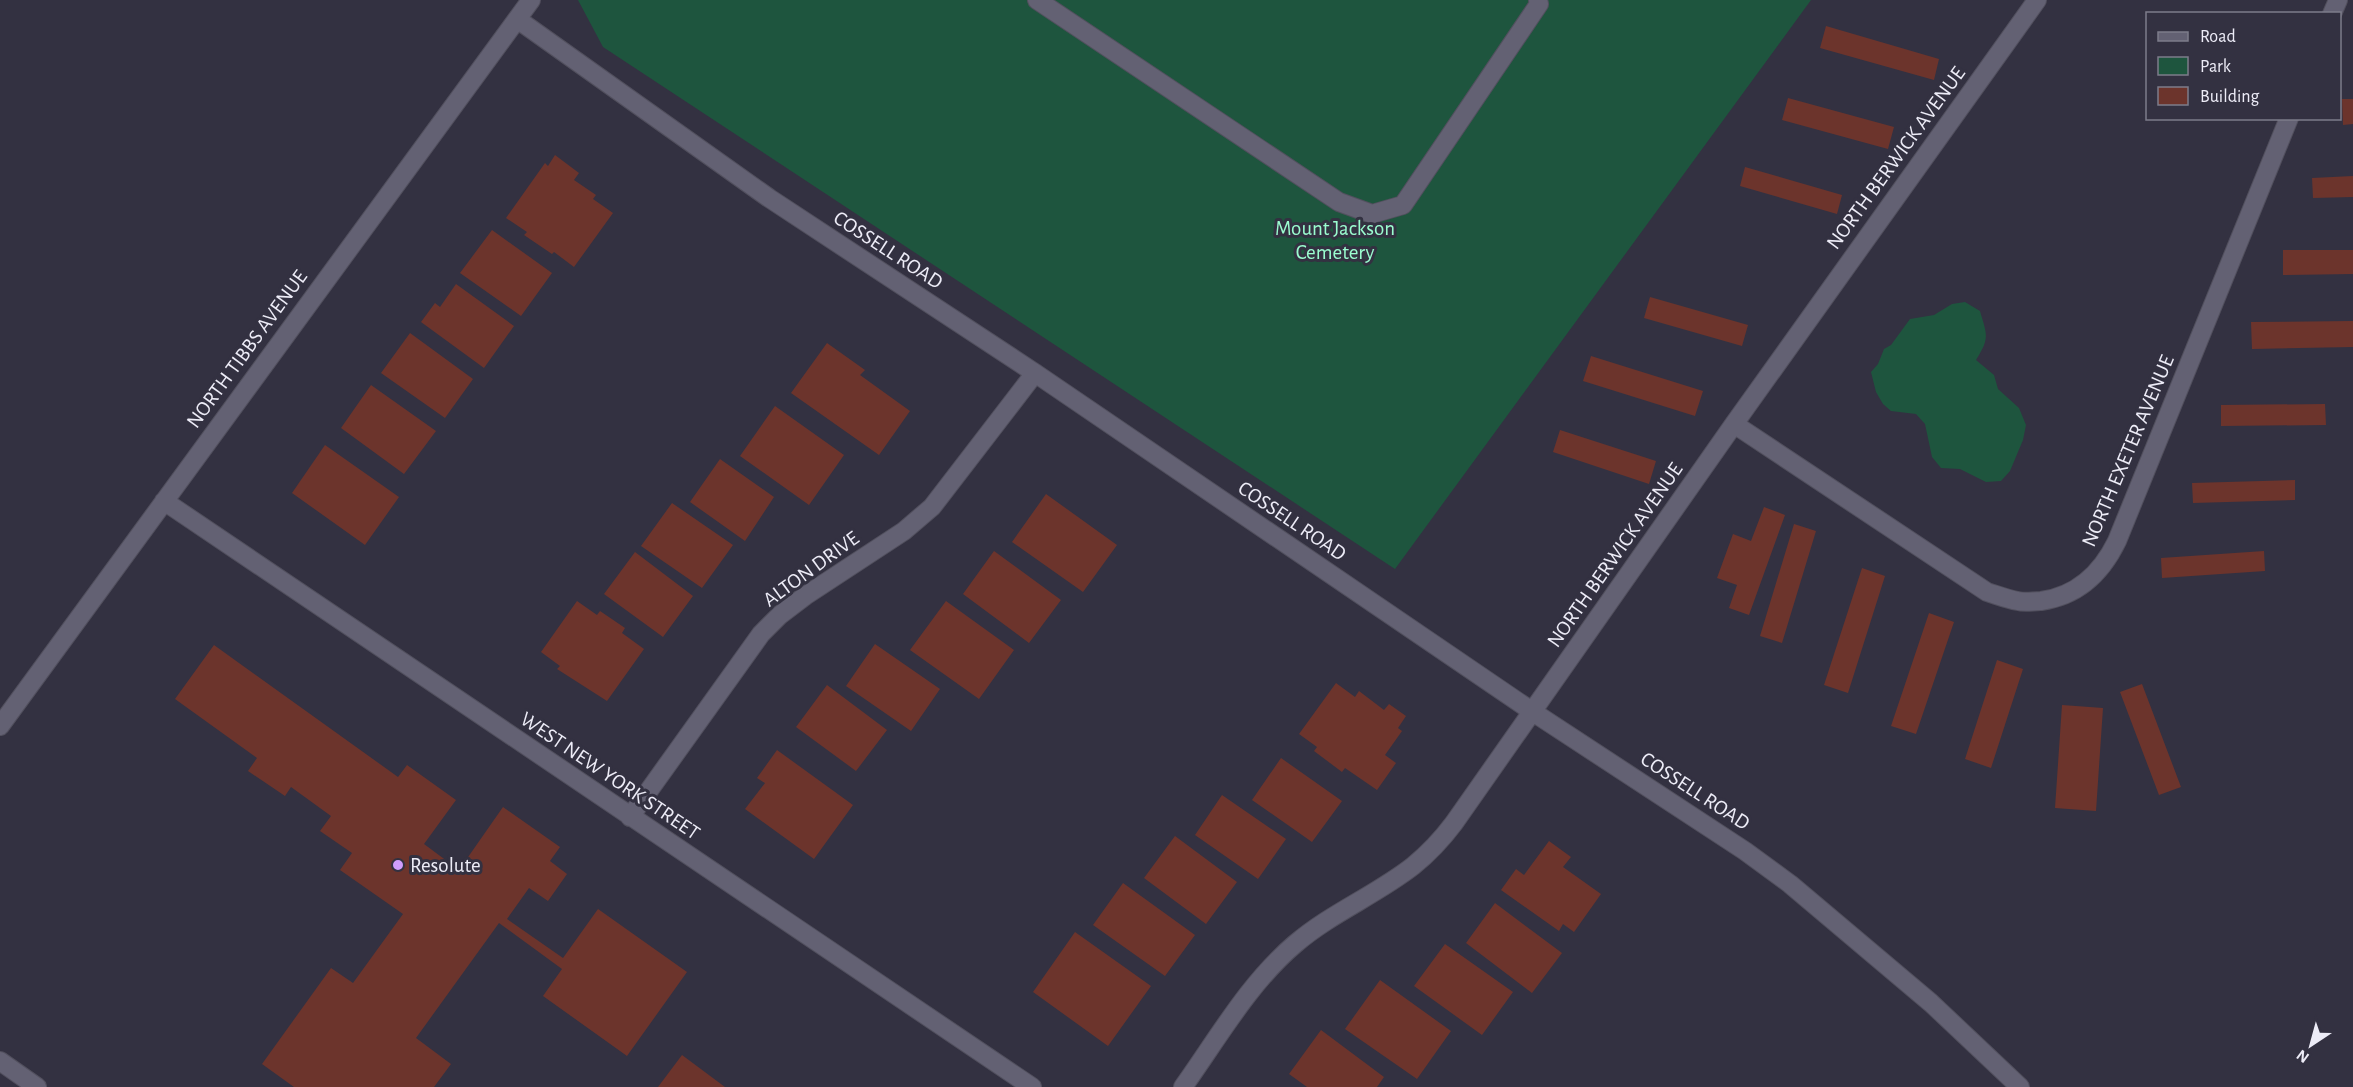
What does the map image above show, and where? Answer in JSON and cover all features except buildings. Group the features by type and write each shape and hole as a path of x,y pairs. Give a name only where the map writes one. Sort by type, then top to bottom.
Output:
{"street":[{"name":"NORTH TIBBS AVENUE","path":"0,726 531,0"},
{"path":"1037,0 1339,202 1372,214 1403,205 1539,4 1538,0"},
{"name":"NORTH BERWICK AVENUE","path":"1183,1087 1256,985 1279,958 1316,927 1413,866 1441,840 1734,423 2037,0"},
{"name":"COSSELL ROAD","path":"517,19 769,198 1035,373 1533,712 1736,845 1790,884 1931,1003 2020,1087"},
{"name":"NORTH EXETER AVENUE","path":"1734,423 1987,592 2020,602 2055,598 2071,592 2098,572 2109,558 2117,541 2288,120"},
{"name":"ALTON DRIVE","path":"630,817 761,634 780,615 805,596 904,531 932,507 1035,373"},
{"name":"WEST NEW YORK STREET","path":"164,501 1032,1087"},
{"path":"0,1061 37,1087"}],"green space":[{"name":"Mount Jackson Cemetery","path":"578,0 1811,0 1395,569 603,47"},
{"path":"1965,302 1980,311 1986,331 1984,346 1976,360 1994,375 1998,389 2019,408 2026,425 2023,440 2010,471 2001,481 1986,482 1960,469 1941,468 1932,457 1925,424 1916,414 1891,411 1883,404 1876,392 1871,372 1878,364 1884,349 1891,345 1910,319 1934,315 1952,304"}],"place":[{"name":"Resolute","path":"398,865"}]}
